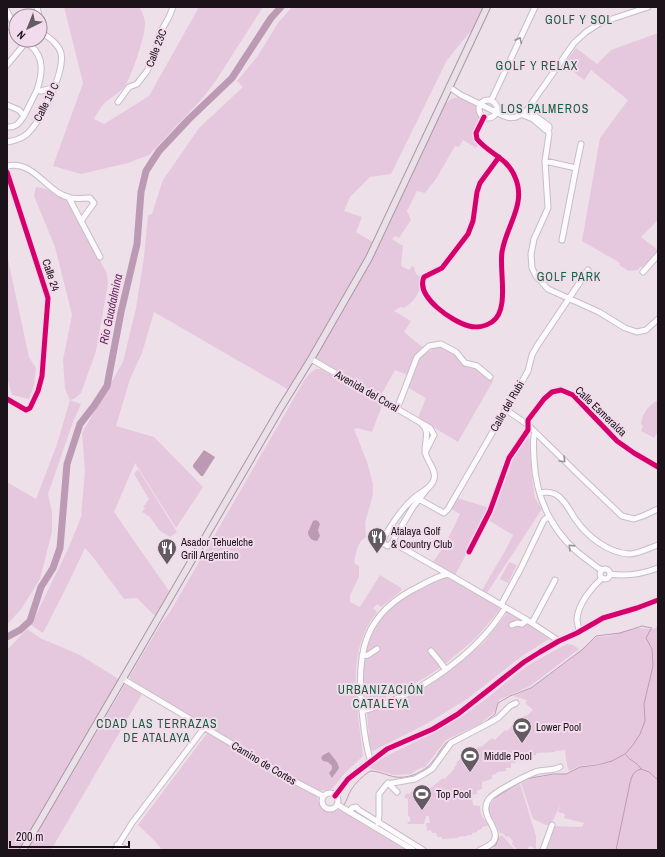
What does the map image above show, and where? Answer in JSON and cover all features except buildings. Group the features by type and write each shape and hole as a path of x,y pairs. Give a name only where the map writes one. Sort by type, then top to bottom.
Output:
{"main road":[{"path":"22,850 280,409 312,359 369,258 487,7"}],"street":[{"name":"Calle 23C","path":"118,102 129,87 137,84 146,72 153,58 160,33 173,7"},
{"path":"491,101 535,7"},
{"path":"627,7 628,13"},
{"path":"448,89 496,113 509,118 518,117 527,110 574,43 586,32 600,23 648,7"},
{"name":"Calle 19 C","path":"7,142 15,141 26,134 37,121 55,87 60,72 61,54 52,39 48,36"},
{"path":"7,65 20,48"},
{"path":"7,127 11,128 17,126 24,116 37,90 42,66 39,56 33,48"},
{"path":"37,90 41,91 55,87"},
{"path":"477,104 486,100 491,101 495,104 496,113"},
{"path":"477,104 484,117"},
{"path":"7,105 19,110 24,116"},
{"path":"19,110 28,108"},
{"path":"527,110 549,127 545,161 548,208 534,239 531,254 532,268 536,276 548,289 599,312 625,328 637,332 646,330 657,322"},
{"path":"484,117 489,117 496,113"},
{"path":"523,114 548,130"},
{"path":"484,117 476,132 477,139 500,157 510,167 516,177 519,197 517,209 502,253 502,308 497,317 489,324 478,327 469,326 461,323 436,307 425,293 423,280 424,277 442,268 447,263 468,234 473,221 477,192 480,183 500,157"},
{"path":"562,240 581,144"},
{"path":"545,161 576,168"},
{"path":"7,166 22,166 29,168 46,183 69,198 100,257"},
{"name":"Calle 24","path":"7,172 48,298 42,376 38,391 28,410 24,410 7,398"},
{"path":"69,198 90,198 94,203 81,221"},
{"path":"643,272 658,255"},
{"name":"Calle del Rubi","path":"417,498 444,513 448,509 528,371 532,355 537,346 588,270"},
{"path":"398,409 417,357 429,346 441,344 456,352 466,363 477,366 490,377"},
{"name":"Avenida del Coral","path":"312,359 398,409 425,427 427,435 425,453 435,477 428,488 417,498"},
{"name":"Calle Esmeralda","path":"469,552 490,511 509,458 526,435 528,420 544,399 552,392 561,390 574,395 617,441 658,467"},
{"path":"505,410 528,425 622,516 634,518 643,516 658,509"},
{"path":"535,432 535,471 548,517 558,532 572,548 602,570 606,569 609,571 610,574"},
{"path":"540,493 554,493 560,497 584,529 593,537 616,552 629,554 636,553 658,545"},
{"path":"417,498 392,542 388,546 385,545 382,542 383,539 397,515 417,498"},
{"path":"362,711 397,698 426,683 477,644 503,606 544,520 548,517"},
{"path":"392,542 503,606 559,641"},
{"path":"579,632 577,619 586,595 602,578 607,578 610,574 632,575 658,568"},
{"path":"602,570 600,574 602,578"},
{"path":"371,762 367,750 362,711 360,667 363,646 373,625 398,598 443,575 448,574"},
{"path":"512,625 529,622 555,580"},
{"path":"335,796 348,779 387,749 433,729 458,714 524,662 559,641 579,632 603,618 658,600"},
{"path":"362,656 368,655 377,649"},
{"path":"431,651 445,669"},
{"name":"Camino de Cortes","path":"123,679 322,796"},
{"path":"378,823 379,794 388,783 415,779 424,774 432,768 451,743 498,718 510,706 516,703"},
{"path":"133,850 116,848 132,823 204,728"},
{"path":"480,850 491,844 495,837 495,832 485,809 491,796 521,778 540,771 555,770 560,767"},
{"path":"388,783 397,792"},
{"path":"326,793 330,793 338,799 338,805 329,808 323,803 322,796 326,793"},
{"path":"338,805 413,850"},
{"path":"350,811 355,807 357,808 378,823 423,850"},
{"path":"543,850 552,825"}],"shaded area":[{"path":"64,7 139,7 143,15 145,24 143,38 138,56 128,81 122,89 104,104 94,119 104,124 149,96 199,7 263,7 215,82 201,100 149,155 128,163 81,174 53,166 83,83"},
{"path":"292,7 484,7 474,27 447,60 391,174 370,177 350,197 344,211 362,217 356,232 373,242 350,287 289,390 154,312 142,353 130,379 116,426 154,437 203,487 176,528 135,463 114,512 169,591 155,616 137,598 124,599 85,548 43,633 31,625 68,549 81,517 85,471 82,433 123,362 136,308 144,257 148,215 152,214 163,180 199,128 243,87 237,81 257,57 278,23"},
{"path":"658,33 658,220 641,237 658,250 658,253 645,267 640,267 638,270 629,271 619,265 620,263 582,241 600,138 628,100 591,70 584,80 564,64 576,48 597,64 611,50"},
{"path":"458,97 476,106 476,112 480,118 475,129 474,139 478,145 476,148 463,140 459,147 455,146 436,179 425,193 417,191 407,211 411,220 399,238 395,236 392,239 403,246 401,266 409,270 412,266 414,267 416,274 421,277 419,291 415,299 404,308 400,307 394,311 411,321 404,332 423,347 416,354 408,375 395,370 380,397 317,360 316,357 360,280 444,105 451,99"},
{"path":"36,187 46,189 66,199 107,274 108,284 96,351 81,393 74,399 70,400 65,389 63,360 72,315 55,247 34,196"},
{"path":"7,255 29,357 36,368 34,385 29,399 12,395 7,377"},
{"path":"433,347 445,347 479,369 493,381 458,442 418,418 426,398 407,387 420,356 431,350"},
{"name":"Atalaya Golf & Country Club","path":"316,369 321,369 383,403 372,432 357,428 354,429 367,462 373,484 373,494 365,523 366,537 357,548 355,555 354,563 359,566 359,577 350,595 350,602 360,607 380,575 402,590 381,607 377,604 373,608 377,612 367,628 360,645 356,681 363,756 345,773 332,789 318,791 263,760 131,680 129,677 162,622 170,612 305,379"},
{"path":"70,400 81,404 73,422 48,494 52,512 52,532 40,579 22,608 7,625 7,482 36,499 57,444"},
{"path":"658,400 658,431 654,438 641,431 643,426 641,424 646,410"},
{"path":"529,433 532,479 535,498 542,509 487,593 482,590 513,535 488,520 510,461"},
{"path":"204,450 215,457 203,476 201,476 193,465"},
{"path":"138,469 177,532 170,537 160,531 150,517 142,512 145,508 143,507 149,499 134,474"},
{"path":"457,498 490,508 455,575 433,562 445,545 460,514 451,509"},
{"path":"315,520 320,524 318,530 320,536 317,541 313,540 309,536 308,532 313,521"},
{"path":"509,562 517,565 508,583 500,579"},
{"path":"447,577 500,607 499,611 476,638 445,664 434,651 429,652 441,667 405,689 366,705 363,680 365,657 379,650 366,652 371,637 378,624 386,613 407,596"},
{"path":"508,612 523,621 514,627 527,624 549,639 522,656 467,699 428,723 373,751 370,749 368,713 431,683 447,672 483,643"},
{"path":"658,626 658,850 545,850 554,826 582,827 584,823 564,818 565,814 558,812 560,805 551,825 546,825 533,819 521,783 526,780 556,774 566,774 580,767 597,766 611,761 580,766 569,771 565,750 536,753 536,755 525,755 525,758 516,761 516,763 511,763 511,768 506,768 506,771 497,772 496,774 492,775 492,779 482,782 482,789 477,790 477,794 472,795 473,805 480,806 483,817 485,820 488,820 491,825 482,827 482,829 477,830 477,832 472,833 472,835 442,839 442,837 437,837 436,833 432,833 431,830 427,831 426,823 430,823 429,816 426,816 424,824 408,824 407,822 410,822 410,817 408,816 408,799 404,796 407,793 409,794 413,790 415,792 418,789 422,792 425,788 428,790 443,778 445,779 454,769 457,764 456,763 470,750 472,751 480,746 481,747 492,738 495,740 520,718 522,719 533,710 525,703 527,700 513,696 531,688 573,657 596,637 609,636 637,628 654,629"},
{"path":"27,629 40,638 80,655 120,680 19,850 7,850 7,650"},
{"path":"567,644 573,645 579,649 530,686 499,700 495,711 480,724 446,740 425,767 418,769 411,774 395,775 368,768 375,762 459,718 477,706 527,666"},
{"path":"126,683 142,692 142,694 51,850 27,850"},
{"path":"208,732 317,796 318,802 326,811 335,812 342,810 411,850 162,850 138,825"},
{"path":"329,752 337,762 339,768 332,778 329,773 332,766 328,762 323,761 321,758"},
{"path":"520,784 536,836 536,849 530,846 526,850 517,850 512,844 513,841 508,836 506,837 504,834 500,833 491,813 490,807 496,798"},
{"path":"502,835 515,850 490,850 497,844 500,836"}],"waterway":[{"name":"Rio Guadalmina","path":"7,637 20,630 30,621 41,587 53,568 60,548 67,464 80,424 107,386 121,312 137,244 141,192 146,171 159,151 189,119 232,78 271,18 281,7"},
{"path":"483,724 495,714 498,703 510,696 531,688 583,649 596,636 620,633 642,626 652,628"},
{"path":"493,799 526,779 553,774 566,774 580,767 612,761 625,754 640,734 645,721 644,704 653,666 652,649 646,638 651,629"},
{"path":"344,805 353,787 370,771 375,771 394,777 404,777 416,774 431,764 446,743 462,734"},
{"path":"626,755 641,769 649,772 658,780"},
{"path":"616,850 631,778 635,772 641,769"},
{"path":"487,850 496,845 499,838 489,811 489,805"}],"cycle path":[{"path":"484,117 476,133 477,139 503,160 512,170 518,187 519,196 502,252 501,260 503,290 501,309 492,322 487,325 472,327 462,324 437,308 425,293 423,285 424,277 442,268 468,234 473,221 477,192 480,183 499,157"},
{"path":"7,172 48,298 42,376 38,391 30,408 26,410 7,399"},
{"path":"469,552 490,511 509,458 528,430 528,420 544,399 552,392 561,390 573,395 617,441 658,467"},
{"path":"335,796 348,779 387,749 433,729 458,714 524,662 540,652 603,618 658,600"}],"place":[{"name":"Atalaya Golf & Country Club","path":"377,554"},
{"name":"Asador Tehuelche Grill Argentino","path":"167,565"},
{"name":"Lower Pool","path":"522,744"},
{"name":"Middle Pool","path":"470,773"},
{"name":"Top Pool","path":"422,811"}],"district":[{"name":"GOLF Y SOL","path":"579,20"},
{"name":"GOLF Y RELAX","path":"537,66"},
{"name":"LOS PALMEROS","path":"545,109"},
{"name":"GOLF PARK","path":"569,277"},
{"name":"URBANIZACIÓN CATALEYA","path":"381,697"},
{"name":"CDAD LAS TERRAZAS DE ATALAYA","path":"157,731"}]}
